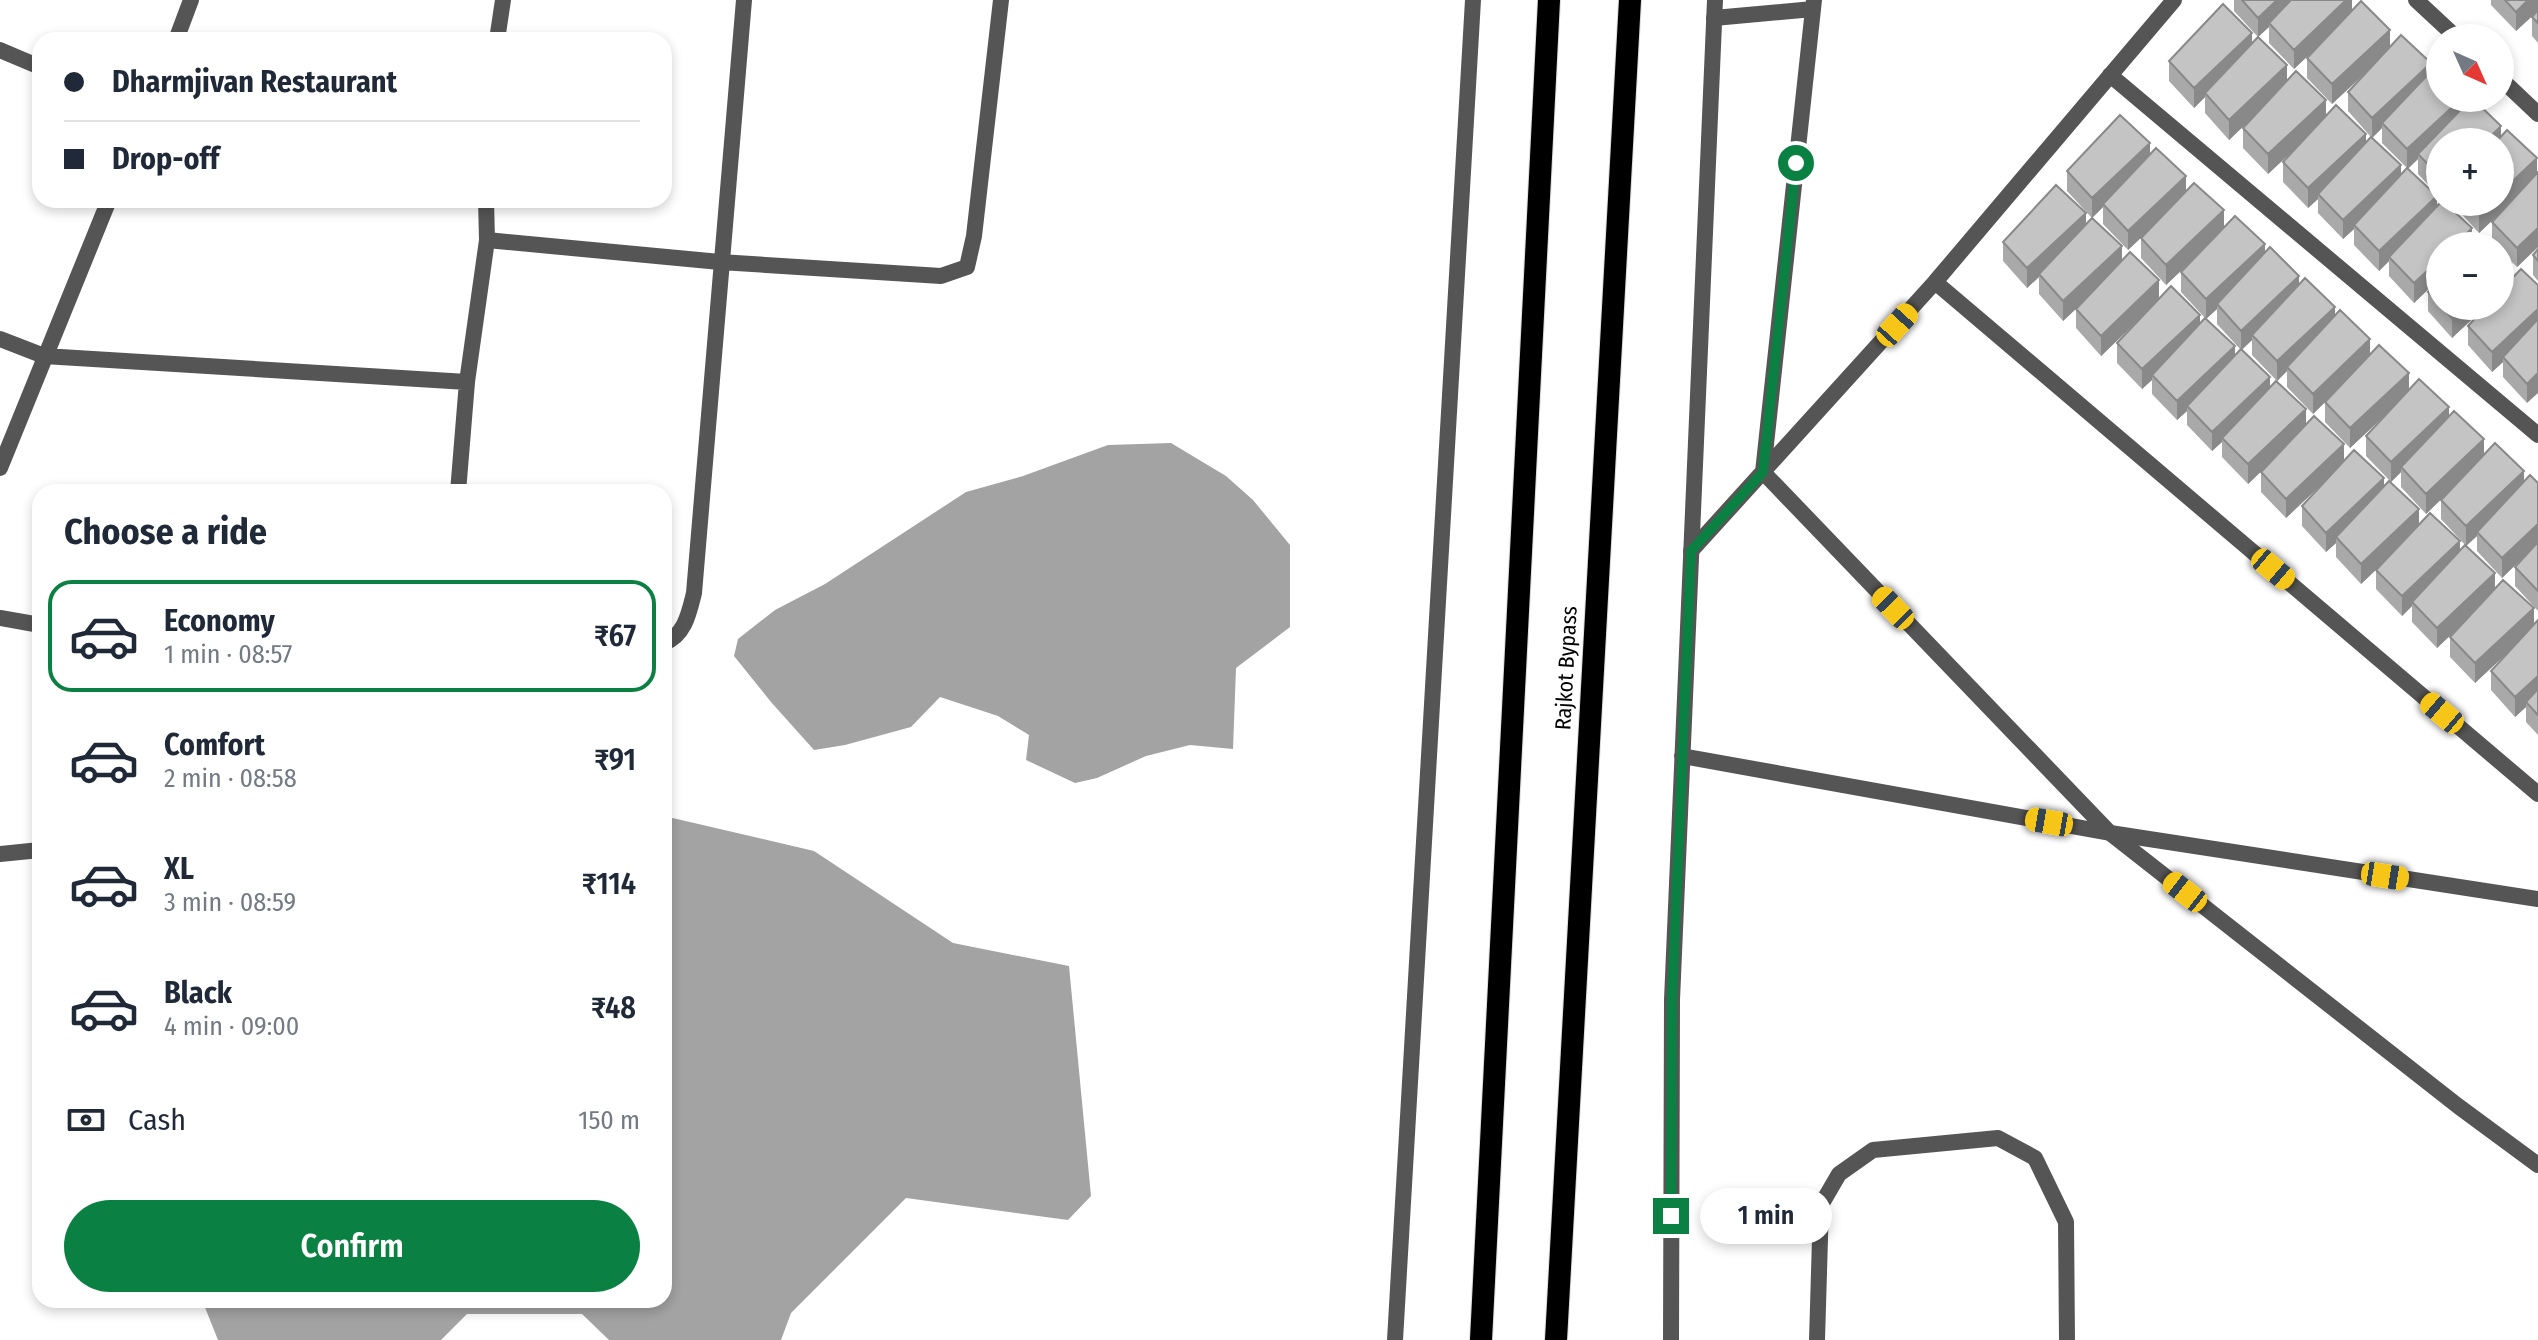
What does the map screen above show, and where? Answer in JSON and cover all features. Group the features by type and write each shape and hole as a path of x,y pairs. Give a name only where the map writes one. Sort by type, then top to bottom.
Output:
{"highway":[{"path":"1481,1340 1549,0"},
{"name":"Rajkot Bypass","path":"1556,1340 1630,0"}],"street":[{"path":"179,32 191,0"},
{"path":"498,32 503,0"},
{"path":"672,639 688,618 694,593 744,0"},
{"path":"487,240 720,262 941,276 967,267 974,236 1001,0"},
{"path":"1395,1340 1473,0"},
{"path":"1671,1340 1672,1000 1715,0"},
{"path":"1691,551 1935,282 2173,0"},
{"path":"2416,0 2442,24"},
{"path":"1714,18 1814,4 1763,472"},
{"path":"0,50 32,64"},
{"path":"2110,75 2538,435"},
{"path":"2514,91 2538,114"},
{"path":"0,468 106,208"},
{"path":"459,484 467,382 487,240 486,208"},
{"path":"1935,282 2538,794"},
{"path":"0,339 44,356 467,382"},
{"path":"1763,472 2110,833 2458,1106 2538,1165"},
{"path":"0,618 32,624"},
{"path":"1682,756 2110,833 2538,899"},
{"path":"0,854 32,851"},
{"path":"1817,1340 1821,1205 1839,1174 1873,1150 1998,1138 2035,1158 2066,1222 2067,1340"}],"shaded area":[{"path":"1171,443 1226,476 1253,500 1290,545 1290,627 1236,668 1233,749 1190,745 1146,756 1097,778 1075,783 1026,760 1029,735 998,716 940,697 911,727 814,750 734,656 738,639 775,610 825,584 966,492 1023,476 1108,445"},
{"path":"672,818 814,851 953,943 1069,966 1091,1196 1068,1220 906,1198 791,1313 781,1340 609,1340 582,1314 467,1314 441,1340 218,1340 205,1308 672,1308"}],"building":[{"path":"2242,0 2277,0 2258,18"},
{"path":"2291,0 2346,0 2294,50 2269,23"},
{"path":"2505,0 2528,0 2516,12"},
{"path":"2361,1 2390,30 2332,84 2307,58"},
{"path":"2223,4 2252,33 2194,88 2169,61"},
{"path":"2401,35 2426,58 2426,68 2372,118 2348,92"},
{"path":"2258,37 2287,65 2229,120 2205,93"},
{"path":"2296,71 2326,100 2268,154 2243,128"},
{"path":"2426,77 2426,112 2447,112 2426,128 2407,149 2382,123"},
{"path":"2336,105 2366,134 2308,188 2283,162"},
{"path":"2458,112 2486,112 2501,126 2499,128 2443,128"},
{"path":"2120,115 2150,143 2092,198 2067,171"},
{"path":"2371,137 2401,165 2343,220 2318,194"},
{"path":"2514,137 2537,158 2514,180"},
{"path":"2426,146 2426,162 2418,154"},
{"path":"2156,148 2186,176 2128,231 2103,204"},
{"path":"2407,168 2426,186 2426,206 2379,251 2354,225"},
{"path":"2538,172 2538,228 2517,248 2514,232 2502,232 2492,222 2498,216 2514,216 2514,198"},
{"path":"2194,183 2224,210 2166,265 2141,238"},
{"path":"2056,185 2086,213 2027,268 2003,242"},
{"path":"2235,216 2265,244 2206,299 2181,272"},
{"path":"2428,216 2459,216 2472,228 2468,232 2426,232 2426,272 2414,283 2389,257"},
{"path":"2092,218 2122,246 2063,301 2039,274"},
{"path":"2270,247 2299,276 2241,331 2217,304"},
{"path":"2130,252 2159,280 2101,336 2076,309"},
{"path":"2521,269 2538,285 2538,309 2492,352 2468,326 2473,320 2514,320 2514,276"},
{"path":"2305,278 2335,307 2277,361 2252,335"},
{"path":"2171,286 2200,315 2142,369 2117,343"},
{"path":"2340,310 2370,339 2313,394 2287,367"},
{"path":"2205,318 2235,346 2177,401 2152,375"},
{"path":"2538,319 2538,373 2527,384 2503,357"},
{"path":"2379,345 2409,373 2350,428 2325,402"},
{"path":"2241,349 2270,377 2212,432 2187,406"},
{"path":"2419,379 2449,407 2391,462 2366,436"},
{"path":"2276,381 2306,409 2248,464 2222,438"},
{"path":"2454,411 2484,439 2426,494 2401,467"},
{"path":"2314,416 2344,444 2286,499 2261,472"},
{"path":"2495,443 2524,471 2466,526 2441,500"},
{"path":"2354,450 2384,478 2326,533 2302,506"},
{"path":"2530,475 2538,483 2538,524 2502,558 2477,532"},
{"path":"2389,481 2419,509 2361,564 2336,537"},
{"path":"2430,513 2460,541 2402,596 2376,570"},
{"path":"2538,542 2538,591 2515,567"},
{"path":"2465,545 2495,573 2437,628 2412,602"},
{"path":"2503,580 2534,608 2475,663 2450,637"},
{"path":"2538,620 2538,676 2515,697 2491,671"},
{"path":"2538,689 2538,715 2526,702"}],"route":[{"path":"1671,1216 1672,1000 1691,551 1763,472 1796,163"}]}
